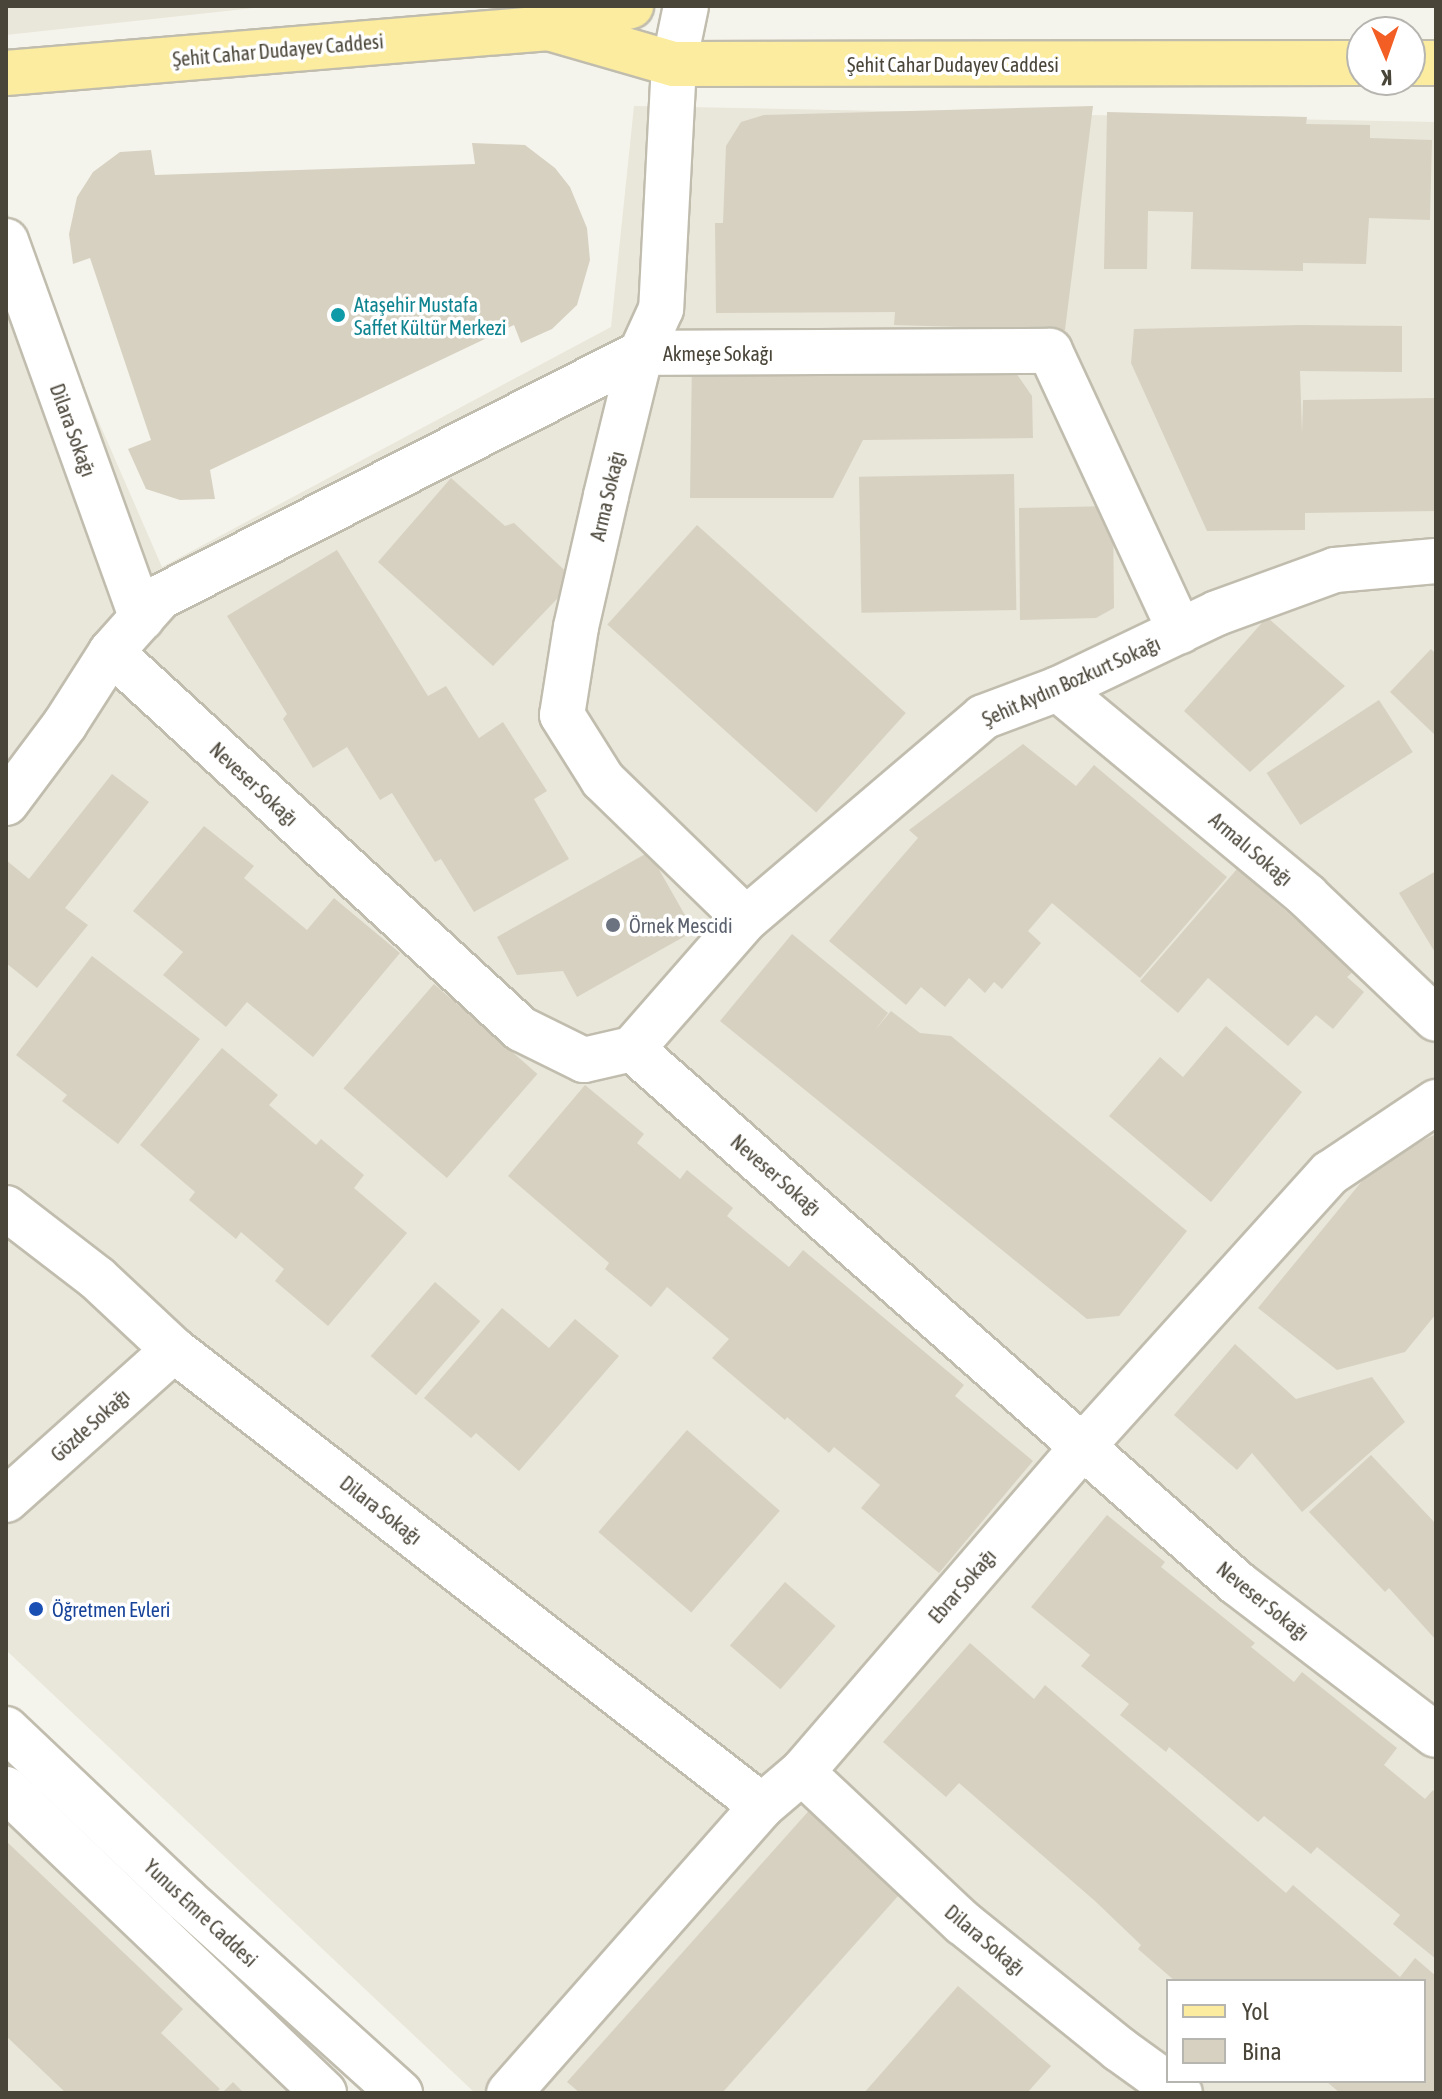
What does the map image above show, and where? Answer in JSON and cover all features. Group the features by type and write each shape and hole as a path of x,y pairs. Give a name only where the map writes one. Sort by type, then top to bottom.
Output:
{"main road":[{"name":"Şehit Cahar Dudayev Caddesi","path":"6,73 549,28 631,6"},
{"name":"Şehit Cahar Dudayev Caddesi","path":"549,28 674,64 1346,63"}],"street":[{"name":"Arma Sokağı","path":"686,6 674,64 661,309 641,353 576,627 562,715 603,780 746,919"},
{"name":"Dilara Sokağı","path":"6,241 142,618"},
{"name":"Akmeşe Sokağı","path":"111,652 160,597 641,353 1050,351 1180,631"},
{"name":"Şehit Aydın Bozkurt Sokağı","path":"632,1049 746,919 983,717 1058,689 1217,613 1335,570 1436,561"},
{"path":"6,803 65,724 111,652"},
{"name":"Neveser Sokağı","path":"111,652 521,1029 584,1060 632,1049 1237,1583 1434,1732"},
{"name":"Armalı Sokağı","path":"1058,689 1307,896 1436,1019"},
{"name":"Ebrar Sokağı","path":"509,2093 762,1806 802,1772 1084,1445 1330,1173 1436,1102"},
{"name":"Dilara Sokağı","path":"6,1208 97,1278 174,1350 762,1806"},
{"name":"Gözde Sokağı","path":"6,1500 174,1350"},
{"name":"Yunus Emre Caddesi","path":"6,1729 185,1899 400,2093"},
{"name":"Dilara Sokağı","path":"802,1772 963,1923 1119,2049 1166,2083"},
{"path":"6,1789 324,2093"}],"shaded area":[{"path":"6,6 273,6 6,35"},
{"path":"634,106 1436,122 1436,2093 475,2093 6,1650 6,209 162,567 611,327"},
{"path":"6,1817 300,2093 6,2093"}],"building":[{"path":"1093,106 1065,330 894,325 895,312 716,313 715,223 723,223 726,146 741,122 764,115"},
{"path":"1107,112 1307,117 1306,124 1370,125 1370,138 1432,140 1430,220 1369,218 1366,264 1303,263 1303,271 1191,269 1193,212 1148,211 1147,269 1104,269"},
{"name":"Ataşehir Mustafa Saffet Kültür Merkezi","path":"472,143 525,145 555,168 570,187 587,228 590,260 577,305 552,329 521,343 514,325 210,470 215,499 180,500 146,489 128,449 151,440 90,258 73,264 69,234 77,197 93,172 120,152 151,150 155,175 475,164"},
{"path":"1402,326 1402,372 1300,371 1302,433 1303,400 1436,398 1436,511 1305,513 1305,530 1207,531 1131,363 1134,329"},
{"path":"692,360 1014,370 1032,396 1033,438 863,440 833,498 690,498"},
{"path":"1014,474 1016,610 861,613 859,477"},
{"path":"451,478 505,526 514,523 575,580 493,666 378,562"},
{"path":"1113,506 1114,608 1096,618 1020,620 1019,508"},
{"path":"697,525 906,713 816,813 607,625"},
{"path":"337,550 428,696 446,686 479,738 503,722 547,791 534,799 569,859 474,912 441,859 435,862 392,793 380,800 347,747 313,768 283,719 287,714 227,616"},
{"path":"1267,617 1345,686 1250,772 1184,711"},
{"path":"1431,649 1436,654 1436,736 1390,692"},
{"path":"1379,700 1413,752 1300,825 1267,773"},
{"path":"1023,744 1076,786 1094,765 1227,877 1140,978 1052,903 1028,931 1041,943 1002,989 994,982 985,993 969,978 945,1007 921,987 906,1005 829,941 918,838 909,830"},
{"path":"112,774 149,802 65,908 88,925 37,988 6,963 6,860 29,879"},
{"path":"204,826 254,866 244,878 307,930 334,898 400,953 313,1057 247,1002 226,1027 163,975 183,952 133,911"},
{"name":"Örnek Mescidi","path":"649,852 694,931 577,997 563,971 517,975 497,937"},
{"path":"1237,869 1355,970 1347,977 1364,992 1333,1029 1316,1015 1288,1046 1208,978 1178,1013 1140,981"},
{"path":"1436,871 1436,954 1399,893"},
{"path":"792,934 888,1013 875,1030 891,1011 920,1033 951,1036 1187,1231 1119,1316 1087,1319 720,1021"},
{"path":"92,956 200,1039 118,1144 62,1101 67,1095 16,1055"},
{"path":"434,984 537,1074 447,1178 343,1088"},
{"path":"1226,1026 1302,1092 1211,1202 1109,1116 1160,1057 1183,1077"},
{"path":"222,1048 278,1095 269,1105 316,1145 321,1139 364,1175 354,1188 407,1233 328,1326 275,1281 284,1269 241,1232 236,1239 189,1200 195,1192 140,1145"},
{"path":"585,1085 644,1134 637,1143 680,1179 687,1170 733,1208 727,1216 789,1267 803,1250 964,1385 955,1396 1033,1461 939,1573 861,1508 880,1485 834,1447 829,1453 787,1417 785,1420 712,1358 729,1339 667,1287 651,1307 605,1269 609,1263 508,1176"},
{"path":"1436,1134 1436,1314 1405,1352 1337,1370 1258,1308 1376,1164"},
{"path":"435,1282 480,1321 416,1395 371,1356"},
{"path":"502,1308 549,1348 575,1319 619,1356 519,1471 476,1433 471,1438 424,1398"},
{"path":"1235,1344 1296,1399 1372,1377 1405,1422 1302,1512 1252,1453 1237,1470 1174,1415"},
{"path":"687,1430 780,1511 691,1613 598,1532"},
{"path":"1371,1455 1436,1524 1436,1640 1389,1588 1385,1592 1309,1512"},
{"path":"1107,1515 1165,1562 1161,1567 1255,1643 1251,1647 1294,1682 1302,1672 1397,1748 1384,1765 1425,1799 1433,1790 1436,1793 1436,1959 1393,1924 1400,1915 1317,1847 1311,1854 1264,1816 1258,1822 1169,1747 1166,1752 1120,1715 1129,1704 1081,1666 1090,1655 1031,1607"},
{"path":"785,1582 836,1626 780,1689 730,1645"},
{"path":"970,1643 1034,1699 1045,1685 1286,1893 1293,1885 1400,1977 1415,1958 1436,1976 1436,2093 1340,2093 1328,2083 1426,2083 1426,1979 1173,1979 1138,1949 1141,1945 1095,1901 959,1783 946,1797 883,1742"},
{"path":"814,1805 907,1886 722,2093 580,2093 567,2082"},
{"path":"6,1841 183,2009 161,2033 220,2089 215,2093 66,2093 6,2036"},
{"path":"958,1986 1051,2066 1027,2093 864,2093"},
{"path":"233,2082 244,2093 222,2093"}],"place":[{"name":"Ataşehir Mustafa Saffet Kültür Merkezi","path":"338,315"},
{"name":"Örnek Mescidi","path":"613,925"},
{"name":"Öğretmen Evleri","path":"36,1609"}]}
